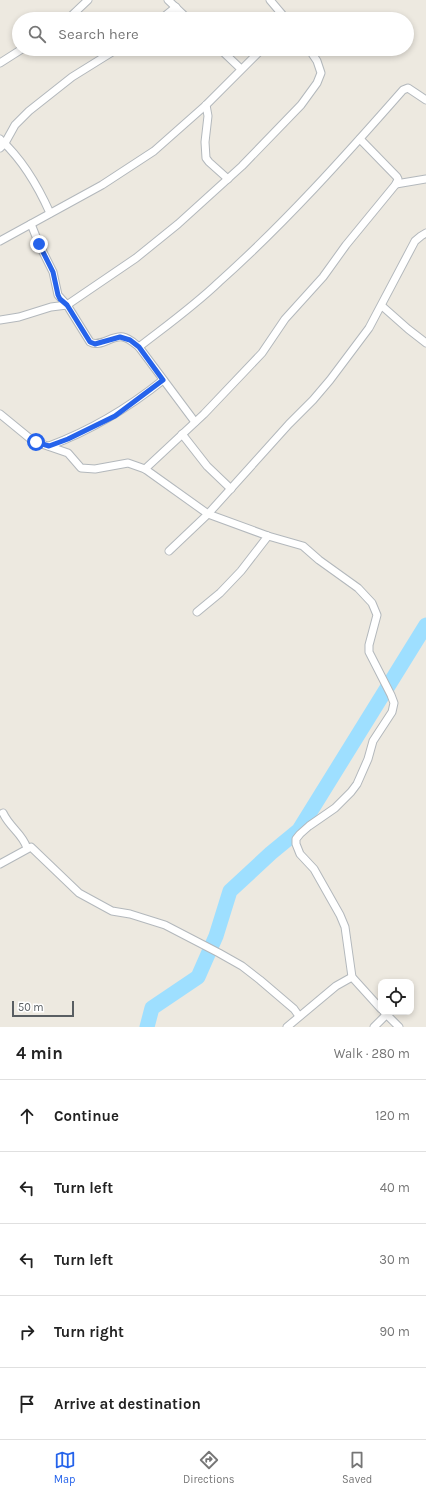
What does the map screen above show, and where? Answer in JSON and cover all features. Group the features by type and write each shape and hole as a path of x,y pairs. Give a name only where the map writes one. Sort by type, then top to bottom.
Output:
{"street":[{"path":"75,12 88,0"},
{"path":"168,0 180,12"},
{"path":"270,0 280,12"},
{"path":"171,12 176,8"},
{"path":"0,63 12,55"},
{"path":"50,213 32,179 14,153 2,143 15,125 29,111 72,77 106,56"},
{"path":"227,56 241,69"},
{"path":"0,241 102,185 154,151 206,105 255,56"},
{"path":"0,320 31,314 51,307 67,305 136,258 178,224 228,179 292,115 316,83 321,73 321,69 313,56"},
{"path":"139,347 219,283 266,238 360,139 403,90 408,88 426,100"},
{"path":"206,105 208,116 205,142 206,158 228,179"},
{"path":"145,469 195,422 262,353 285,319 323,278 346,245 396,184 398,179 397,177 360,139"},
{"path":"396,184 426,179"},
{"path":"31,224 53,272 60,299 67,305 91,343 95,344 120,337 130,340 139,347 195,422"},
{"path":"169,551 208,514 288,424 313,400 330,380 369,328 382,306 415,241 426,233"},
{"path":"382,306 426,343"},
{"path":"49,446 68,439 115,416 163,380"},
{"path":"0,414 33,441 68,453 78,465 84,468 95,469 128,463 145,469 208,514 268,536 303,546 358,588 372,603 377,615 369,645 370,652 394,703 392,712 373,741 368,759 358,784 335,808 309,826 296,839 297,849 314,869 345,926 352,977 378,1005"},
{"path":"182,434 207,466 231,489"},
{"path":"197,612 220,593 241,572 268,536"},
{"path":"3,813 8,822 24,839 27,848"},
{"path":"0,864 31,847 80,893 112,911 130,914 165,925 242,966 281,997 299,1016"},
{"path":"287,1027 336,986 352,977"},
{"path":"374,1027 382,1015"},
{"path":"387,1015 399,1027"}],"waterway":[{"path":"147,1027 152,1008 198,977 216,936 230,891 271,853 299,830 426,625"}],"route":[{"path":"36,442 49,446 68,439 103,422 115,416 163,380 139,347 125,337 95,344 90,342 67,305 60,299 53,272 39,244"}]}
